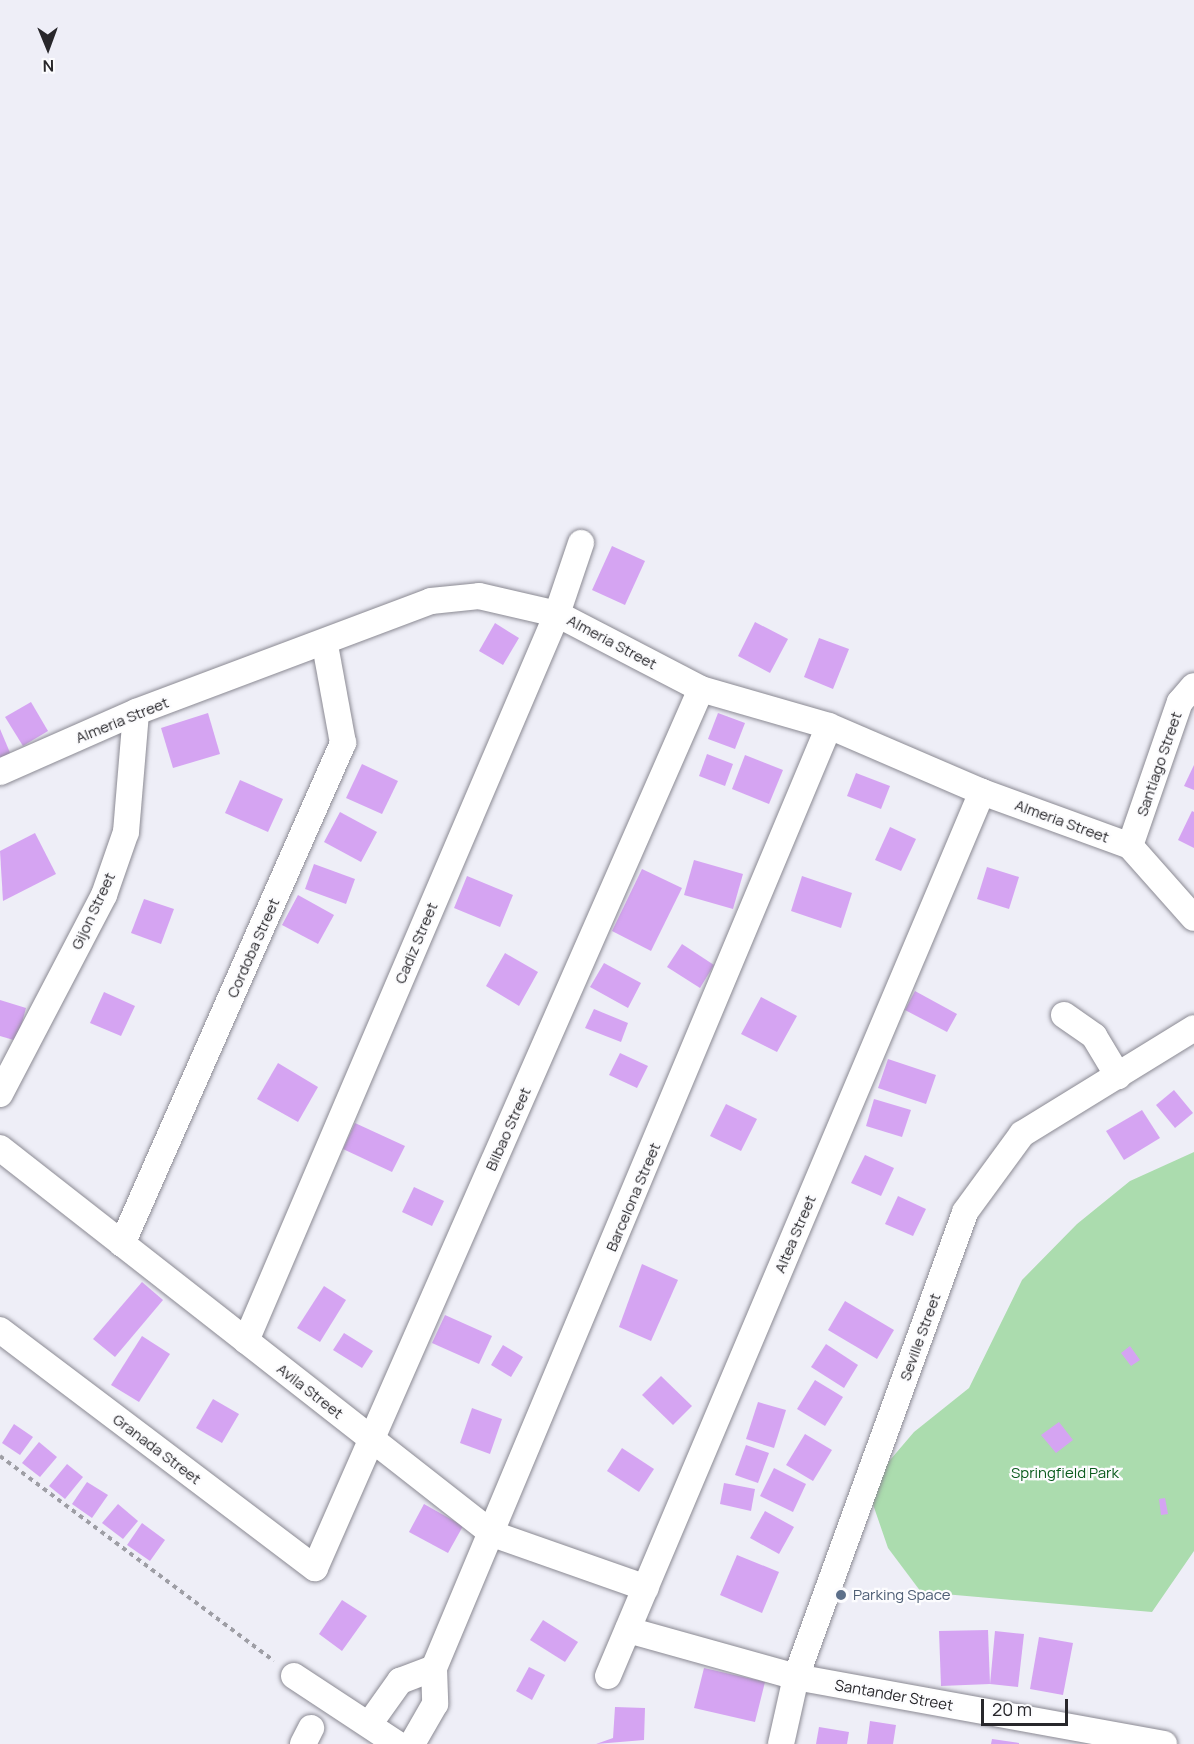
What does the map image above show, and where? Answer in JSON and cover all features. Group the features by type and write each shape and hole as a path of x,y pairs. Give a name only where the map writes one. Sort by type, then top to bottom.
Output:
{"street":[{"name":"Cadiz Street","path":"246,1341 557,614 581,543"},
{"name":"Almeria Street","path":"0,772 136,712 325,645 431,601 478,596 557,614 701,689 829,726 982,792 1130,846 1194,918"},
{"name":"Cordoba Street","path":"122,1244 343,743 325,645"},
{"name":"Santiago Street","path":"1130,846 1180,702 1194,686"},
{"name":"Bilbao Street","path":"315,1568 701,689"},
{"name":"Gijon Street","path":"0,1094 104,895 126,832 136,712"},
{"name":"Barcelona Street","path":"412,1744 435,1704 434,1668 829,726"},
{"name":"Altea Street","path":"608,1676 982,792"},
{"path":"1064,1015 1094,1036 1118,1076"},
{"name":"Seville Street","path":"781,1744 796,1677 965,1212 1023,1134 1194,1028"},
{"name":"Avila Street","path":"0,1148 492,1534 646,1588"},
{"name":"Granada Street","path":"0,1330 315,1568"},
{"name":"Santander Street","path":"627,1630 796,1677 1164,1744"},
{"path":"370,1723 400,1681 434,1668"},
{"path":"294,1676 370,1723 397,1744"}],"path":[{"path":"0,1456 294,1676"}],"green space":[{"name":"Springfield Park","path":"1194,1152 1194,1551 1152,1612 921,1592 888,1548 867,1487 914,1432 969,1388 1022,1280 1077,1224 1130,1181"}],"building":[{"path":"612,546 645,561 625,605 592,590"},
{"path":"755,622 788,639 770,673 738,656"},
{"path":"495,623 519,638 503,665 479,651"},
{"path":"819,638 849,649 833,689 804,677"},
{"path":"31,702 48,731 23,746 5,717"},
{"path":"208,713 220,754 173,768 161,728"},
{"path":"718,713 745,723 735,749 708,739"},
{"path":"0,729 11,755 0,760"},
{"path":"707,754 733,764 725,786 699,776"},
{"path":"745,755 783,770 769,804 732,789"},
{"path":"362,764 398,781 382,814 346,798"},
{"path":"1194,765 1194,790 1184,786"},
{"path":"856,773 890,786 881,809 847,796"},
{"path":"240,780 283,799 268,832 225,813"},
{"path":"1192,811 1194,812 1194,848 1178,840"},
{"path":"340,812 377,832 361,862 324,842"},
{"path":"890,827 916,839 901,871 875,860"},
{"path":"35,833 56,874 3,901 0,851"},
{"path":"694,860 743,874 733,909 684,895"},
{"path":"314,864 355,879 346,904 305,889"},
{"path":"987,867 1019,877 1009,909 977,899"},
{"path":"642,869 682,888 651,951 612,931"},
{"path":"467,876 513,895 500,927 454,908"},
{"path":"802,876 852,893 841,928 791,911"},
{"path":"298,895 334,915 318,944 282,925"},
{"path":"144,899 174,909 161,944 131,933"},
{"path":"682,944 714,965 700,988 667,967"},
{"path":"505,953 538,972 519,1006 486,986"},
{"path":"604,963 641,983 628,1008 590,987"},
{"path":"915,991 957,1014 947,1032 905,1010"},
{"path":"104,992 135,1006 121,1036 90,1023"},
{"path":"761,997 797,1016 777,1052 741,1034"},
{"path":"0,1000 26,1008 17,1041 0,1036"},
{"path":"594,1009 628,1023 621,1042 585,1028"},
{"path":"620,1053 648,1066 637,1088 609,1075"},
{"path":"888,1059 936,1075 926,1104 878,1088"},
{"path":"278,1063 318,1087 298,1122 257,1099"},
{"path":"1174,1090 1193,1113 1175,1128 1156,1105"},
{"path":"874,1099 911,1110 902,1137 866,1126"},
{"path":"726,1104 757,1119 741,1151 710,1136"},
{"path":"1142,1110 1160,1138 1124,1160 1106,1131"},
{"path":"355,1123 405,1146 392,1172 343,1149"},
{"path":"865,1155 894,1168 881,1196 851,1183"},
{"path":"414,1187 444,1201 432,1226 402,1212"},
{"path":"898,1196 926,1209 913,1236 885,1224"},
{"path":"642,1264 678,1280 651,1341 619,1327"},
{"path":"142,1282 163,1300 115,1357 93,1339"},
{"path":"324,1286 346,1300 320,1342 297,1328"},
{"path":"845,1301 894,1330 877,1359 828,1330"},
{"path":"445,1315 492,1336 479,1364 432,1343"},
{"path":"344,1333 373,1351 362,1368 333,1350"},
{"path":"142,1336 170,1354 139,1402 111,1385"},
{"path":"826,1344 858,1365 844,1388 811,1367"},
{"path":"503,1345 523,1357 511,1377 491,1365"},
{"path":"1130,1346 1140,1360 1131,1366 1121,1353"},
{"path":"661,1376 692,1406 673,1425 642,1395"},
{"path":"815,1380 843,1397 825,1426 797,1409"},
{"path":"213,1399 239,1414 222,1443 196,1428"},
{"path":"758,1402 786,1410 774,1448 746,1439"},
{"path":"472,1408 502,1419 490,1454 460,1443"},
{"path":"1059,1422 1073,1440 1056,1453 1041,1435"},
{"path":"14,1424 33,1437 20,1455 2,1443"},
{"path":"805,1434 832,1450 813,1481 786,1465"},
{"path":"39,1442 57,1457 40,1477 22,1463"},
{"path":"746,1445 769,1453 758,1483 735,1475"},
{"path":"622,1448 654,1469 639,1492 607,1471"},
{"path":"67,1464 83,1477 65,1499 49,1486"},
{"path":"774,1468 806,1484 793,1512 760,1496"},
{"path":"87,1482 108,1495 92,1518 72,1504"},
{"path":"724,1483 755,1489 751,1511 720,1504"},
{"path":"1165,1498 1168,1514 1161,1515 1159,1499"},
{"path":"118,1504 138,1521 123,1539 102,1523"},
{"path":"424,1504 463,1526 448,1553 409,1532"},
{"path":"765,1511 794,1527 779,1554 750,1538"},
{"path":"142,1523 165,1540 150,1561 127,1545"},
{"path":"737,1555 779,1572 762,1613 720,1595"},
{"path":"342,1600 367,1616 342,1651 319,1634"},
{"path":"543,1620 578,1642 565,1662 530,1640"},
{"path":"988,1630 990,1684 941,1686 939,1631"},
{"path":"995,1631 1024,1634 1018,1687 990,1684"},
{"path":"1039,1637 1073,1643 1063,1695 1030,1689"},
{"path":"529,1667 545,1675 532,1700 516,1691"},
{"path":"704,1668 765,1682 755,1722 694,1708"},
{"path":"615,1707 645,1708 644,1740 596,1744 613,1738"},
{"path":"870,1721 896,1725 893,1744 867,1744"},
{"path":"819,1727 849,1732 847,1744 816,1744"},
{"path":"992,1739 1019,1743 1019,1744 991,1744"}],"place":[{"name":"Parking Space","path":"841,1595"}]}
